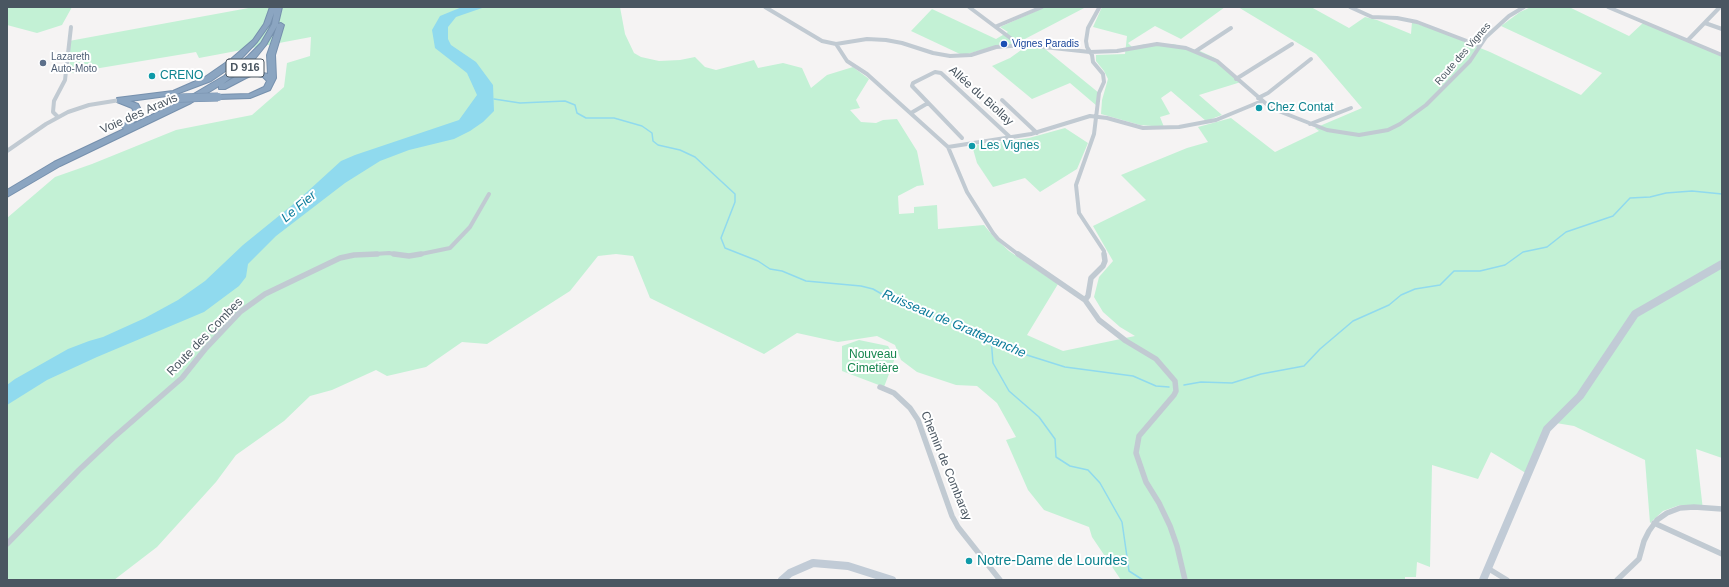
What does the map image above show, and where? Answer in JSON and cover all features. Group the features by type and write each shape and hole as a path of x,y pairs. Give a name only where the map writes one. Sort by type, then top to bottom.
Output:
{"highway":[{"path":"120,100 169,94 198,84 234,61 251,46 261,34 268,22 272,7"},
{"name":"Voie des Aravis","path":"7,194 35,176 78,153 188,101 234,72 251,58 268,37 275,24 279,7"},
{"name":"Voie des Aravis","path":"78,153 177,110 222,86 247,67 269,45 281,25 286,7"},
{"path":"120,100 218,98 253,95 265,89 271,81 271,55 281,25"},
{"path":"201,98 248,74 263,74 271,81"},
{"path":"169,94 178,98"},
{"path":"112,136 132,122 138,114 135,106 120,100"}],"main road":[{"path":"1483,580 1489,569 1547,428 1580,396 1635,314 1722,264"},
{"path":"782,580 790,573 813,563 848,566 892,580"}],"street":[{"name":"Route des Vignes","path":"765,7 822,41 836,44 867,39 886,40 953,57 977,54 1001,46 1021,46 1090,52 1117,51 1157,44 1178,46 1196,51 1217,62 1271,108 1327,130 1349,134 1377,133 1388,130 1400,124 1436,97 1470,61 1486,37 1509,16 1524,7"},
{"path":"969,7 997,26 1021,46"},
{"path":"997,26 1042,7"},
{"path":"1350,7 1372,17 1397,18 1418,22 1480,46"},
{"path":"1608,7 1722,55"},
{"path":"1618,11 1624,7"},
{"path":"1085,300 1088,296 1091,278 1104,266 1104,251 1079,213 1076,193 1078,177 1094,134 1099,93 1104,78 1093,62 1087,47 1086,32 1100,8"},
{"path":"1688,40 1718,8"},
{"path":"1705,23 1722,29"},
{"path":"58,117 53,112 53,107 55,98 65,80 71,27"},
{"path":"1196,51 1231,28"},
{"path":"836,44 847,61 867,74 948,147 967,192 993,233 1006,246 1085,300 1094,314 1106,327 1126,342 1156,359 1175,381 1176,387 1174,395 1139,436 1136,453 1140,469 1146,482 1159,503 1170,526 1177,546 1185,580"},
{"path":"1236,79 1292,44"},
{"path":"948,147 1037,133 1084,117 1097,116 1142,128 1167,128 1212,121 1260,99 1311,59"},
{"name":"Allée du Biollay","path":"928,103 912,86 912,84 935,72 940,72 1006,131 1011,138"},
{"path":"7,151 64,114 89,105 120,100"},
{"path":"1002,100 1037,133"},
{"path":"911,113 928,103 958,132 962,138"},
{"path":"53,107 64,114"},
{"path":"1310,124 1351,108"},
{"name":"Route des Combes","path":"7,544 102,448 182,378 206,348 240,312 265,294 340,258 389,253 409,256 450,248 470,227 489,194"},
{"name":"Chemin de Combaray","path":"880,387 894,393 910,408 918,420 952,516 958,528 1000,580"},
{"path":"1617,580 1638,559 1642,552 1644,541 1654,523 1667,512 1680,508 1694,507 1722,509"},
{"path":"1654,523 1722,554"},
{"path":"1489,569 1507,580"}],"green space":[{"path":"7,7 72,7 62,25 37,33 7,25"},
{"path":"254,7 620,7 625,34 634,53 641,57 659,61 680,60 695,57 705,67 716,70 754,60 758,68 783,63 802,68 811,88 827,75 853,67 869,79 856,100 860,108 850,110 861,122 876,123 883,120 897,119 917,151 924,185 917,186 898,196 899,214 914,213 914,207 937,205 938,229 984,225 1009,251 1058,284 1027,335 1063,351 1135,336 1120,327 1103,312 1094,297 1099,277 1113,261 1093,226 1146,200 1121,175 1187,148 1208,142 1198,127 1231,118 1275,152 1319,131 1315,128 1362,108 1316,54 1238,7 1311,7 1349,28 1365,17 1377,20 1411,34 1412,22 1490,52 1581,95 1602,73 1501,26 1520,12 1531,7 1569,7 1629,36 1643,23 1722,56 1722,458 1696,449 1703,510 1680,505 1663,511 1650,523 1645,460 1574,426 1550,422 1529,475 1491,452 1478,479 1432,465 1430,567 1417,562 1416,577 1405,577 1405,580 1121,580 1092,537 1089,527 1044,510 1028,490 1006,440 1016,437 997,403 977,386 956,385 917,372 901,360 895,345 877,336 838,342 797,333 764,354 650,298 633,256 616,254 598,256 570,291 487,344 462,342 426,367 387,376 376,370 332,390 310,396 284,421 236,455 216,482 157,547 114,580 7,580 7,218 55,177 92,164 176,130 252,115 284,87 287,63 310,56 311,37 199,58 196,52 70,73 69,41"},
{"path":"1045,7 1086,7 1023,40 1021,45 1045,49 1099,93 1097,106 1070,83 1032,99 992,66 1010,58 1024,48 1006,43 967,54 960,54 911,31 932,9 996,39 1008,32 1000,27"},
{"path":"1102,7 1225,7 1181,39 1155,26 1128,43 1132,47 1146,44 1173,44 1200,51 1215,58 1241,82 1199,95 1222,115 1206,121 1171,91 1161,98 1170,114 1160,117 1164,127 1140,125 1101,114 1102,100 1108,79 1096,61 1096,55 1125,54 1127,36 1093,27"},
{"path":"1065,128 1088,143 1077,169 1040,192 1025,178 993,187 977,163 973,149 977,145 1029,138"},
{"name":"Nouveau Cimetière","path":"859,340 888,346 895,358 884,387 842,371 842,346"}],"water":[{"name":"Le Fier","path":"462,7 485,7 456,17 448,27 448,39 451,45 476,62 493,85 494,111 483,122 454,139 409,150 380,161 345,183 276,236 248,264 246,277 239,286 204,312 97,357 47,380 7,405 7,385 15,379 68,349 103,337 145,318 178,300 205,281 243,245 296,202 341,161 459,120 477,95 467,73 435,48 432,30 440,16"}],"waterway":[{"name":"Ruisseau de Grattepanche","path":"494,99 520,103 565,101 575,105 577,113 586,118 614,118 642,126 652,133 653,141 658,145 680,150 695,157 735,194 735,202 721,238 725,248 758,261 770,269 782,271 806,281 861,286 873,289 894,301 932,316 967,327 994,339 1011,350 1065,367 1133,376 1156,386 1169,387"},
{"name":"Ruisseau de Grattepanche","path":"1184,385 1201,382 1232,383 1261,374 1304,366 1320,349 1353,321 1389,305 1401,295 1415,289 1440,285 1454,271 1480,271 1505,265 1523,252 1547,247 1566,232 1613,216 1630,198 1650,197 1666,193 1692,191 1722,194"},
{"path":"991,338 993,363 1009,391 1039,417 1055,439 1056,457 1070,466 1088,470 1100,483 1122,522 1129,571 1143,580"}],"place":[{"name":"Vignes Paradis","path":"1004,44"},
{"name":"Lazareth Auto-Moto","path":"43,63"},
{"name":"CRENO","path":"152,76"},
{"name":"Chez Contat","path":"1259,108"},
{"name":"Les Vignes","path":"972,146"},
{"name":"Notre-Dame de Lourdes","path":"969,561"}]}
